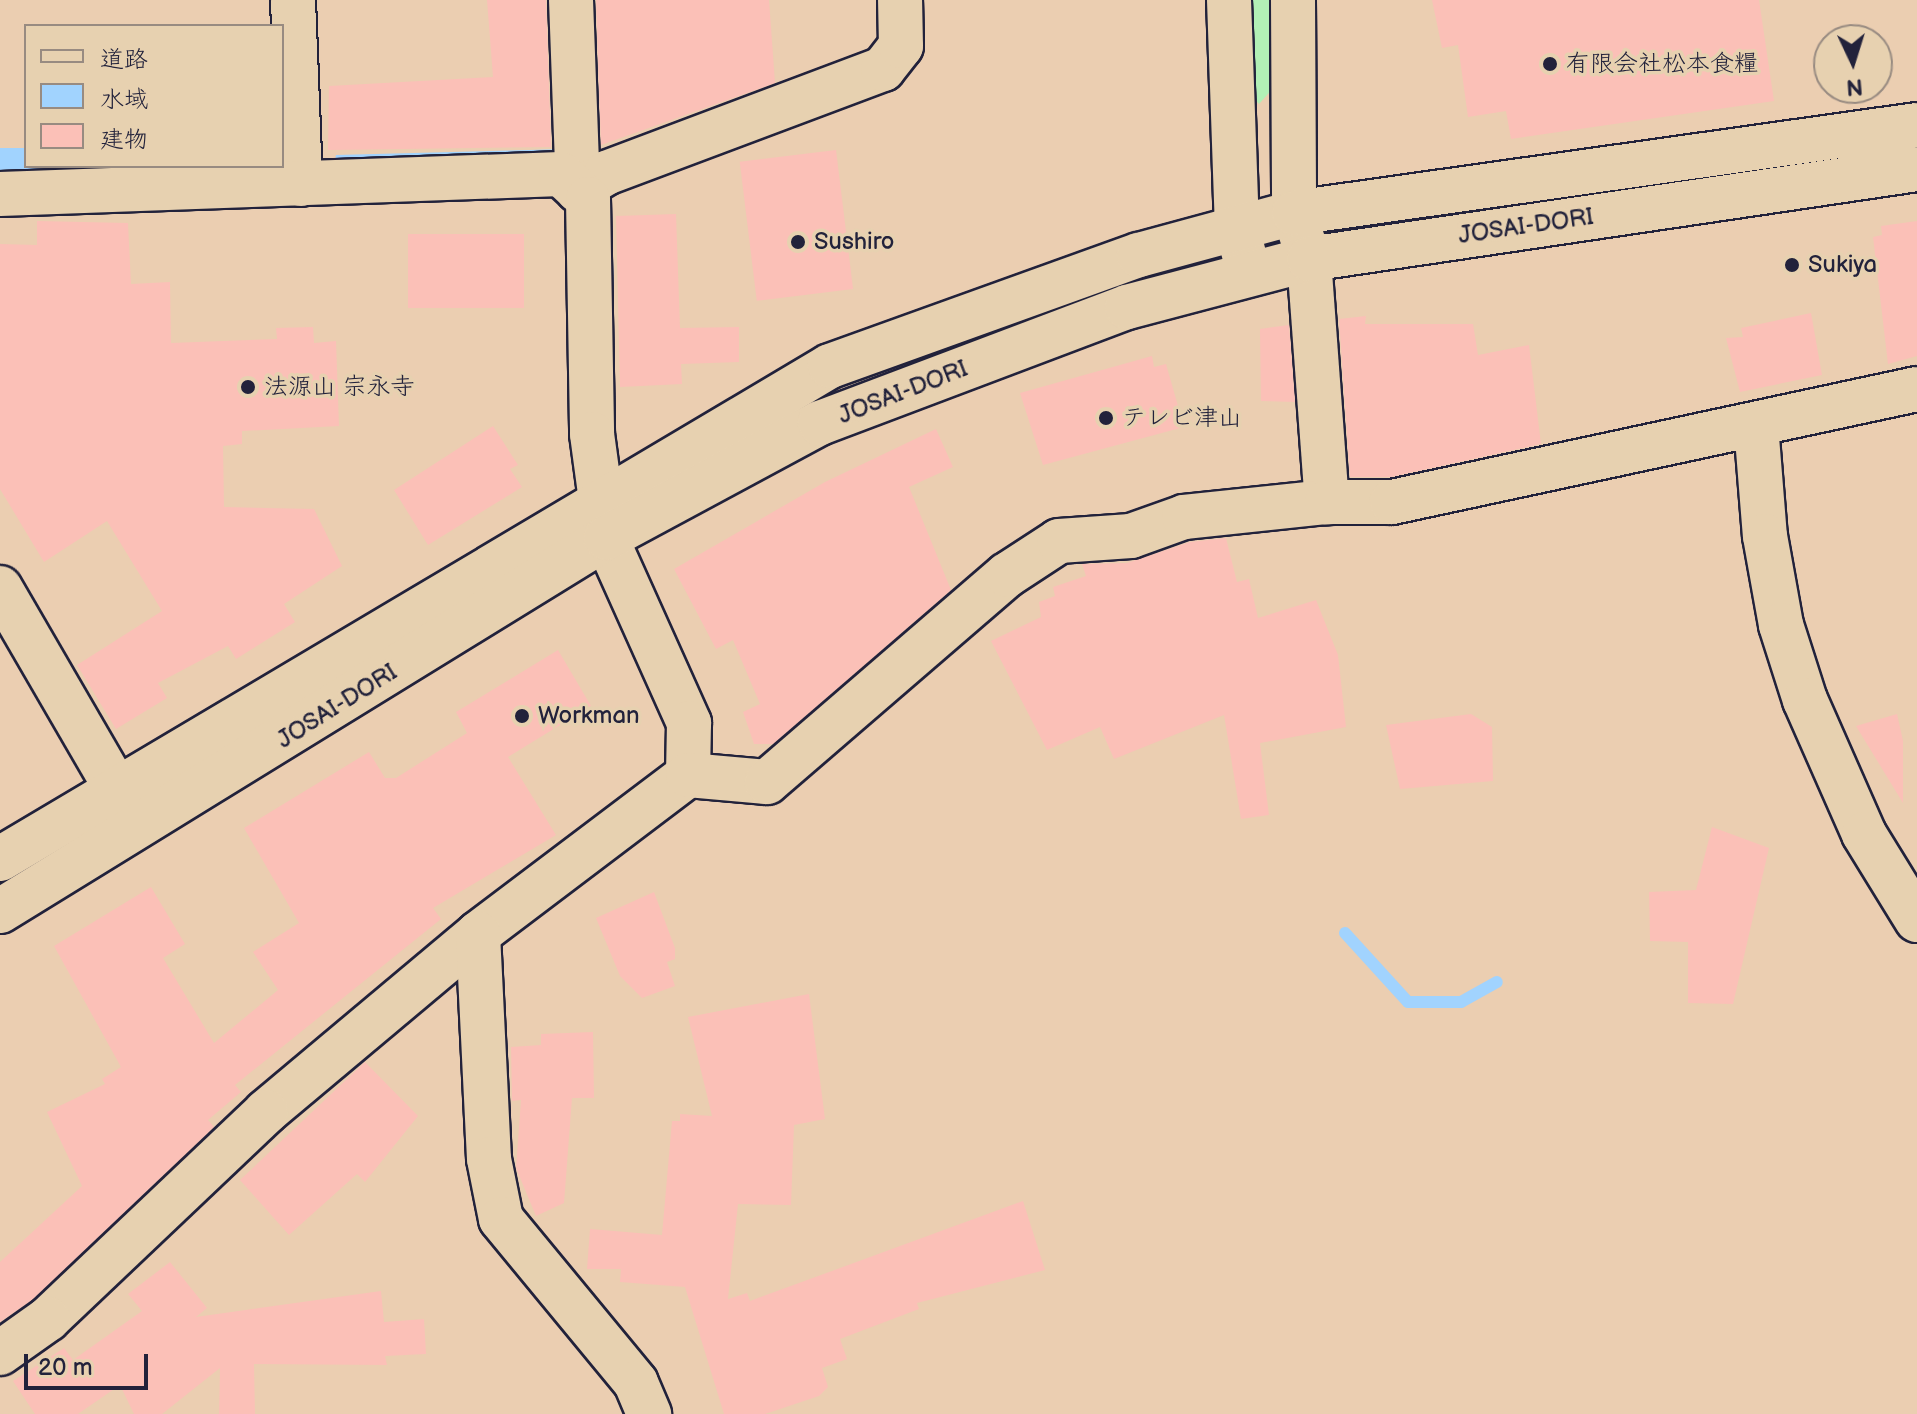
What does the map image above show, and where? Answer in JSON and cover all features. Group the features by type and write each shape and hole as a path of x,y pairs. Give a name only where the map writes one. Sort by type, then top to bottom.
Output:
{"street":[{"path":"293,0 300,184"},
{"path":"571,0 578,190"},
{"path":"578,190 606,173 883,69 901,46 900,0"},
{"path":"1229,0 1237,228 1250,275"},
{"path":"1293,0 1294,213 1309,259 1327,502"},
{"name":"JOSAI-DORI","path":"0,911 137,831 830,366 1139,255 1294,213 1917,125"},
{"name":"JOSAI-DORI","path":"0,859 604,519 820,423 1127,307 1309,259 1917,169"},
{"path":"0,194 561,174 588,199 592,434 604,519 689,723 688,775"},
{"path":"0,1353 48,1319 266,1112 478,934 688,775 767,782 1007,575 1059,541 1131,536 1184,517 1327,502 1392,502 1917,389"},
{"path":"1756,425 1773,580 1805,700 1864,834 1917,920"},
{"path":"0,588 121,789 137,831"},
{"path":"478,934 489,1159 501,1219 636,1383 649,1414"}],"green space":[{"path":"1243,0 1278,0 1276,85 1259,104 1242,86"}],"water":[{"path":"0,148 24,148 24,168 161,168 0,170"},
{"path":"569,149 611,186 614,294 603,295 602,198 334,166 336,155"}],"building":[{"path":"487,0 546,0 551,147 328,150 329,86 493,77"},
{"path":"596,0 769,0 775,83 601,145"},
{"path":"1432,0 1759,0 1774,101 1511,139 1506,111 1468,117 1458,45 1442,48"},
{"path":"836,150 853,289 757,301 740,162"},
{"path":"676,214 680,328 739,327 739,362 681,364 682,384 620,387 616,216"},
{"path":"37,221 128,223 131,284 170,282 171,343 277,339 276,328 313,327 314,343 336,341 339,426 242,431 242,444 223,446 224,507 314,509 342,566 284,604 295,622 236,659 228,646 158,683 167,698 116,729 77,665 162,611 107,521 44,562 0,489 0,244 37,245"},
{"path":"1917,221 1917,356 1888,364 1873,237 1882,235 1881,226"},
{"path":"408,234 524,234 524,308 408,308"},
{"path":"1811,313 1822,375 1740,392 1726,338 1743,337 1741,328"},
{"path":"1366,316 1365,324 1473,324 1478,355 1529,345 1541,444 1391,477 1350,477 1339,319"},
{"path":"1289,325 1295,402 1261,401 1260,329"},
{"path":"1152,356 1154,367 1166,364 1184,427 1043,465 1020,393"},
{"path":"493,426 518,465 510,469 522,487 428,545 394,490"},
{"path":"936,429 953,467 909,487 951,590 773,744 754,744 743,712 760,704 733,640 716,649 674,569 825,482"},
{"path":"1226,538 1237,582 1249,579 1258,618 1316,600 1338,655 1346,727 1260,743 1269,815 1241,819 1224,715 1114,759 1100,727 1047,750 991,641 1041,617 1039,602 1055,596 1053,587 1086,576 1082,564 1127,563 1190,542"},
{"path":"558,650 591,706 508,757 556,835 433,908 441,919 235,1085 241,1092 208,1120 214,1127 32,1300 0,1322 0,1262 82,1186 47,1112 105,1084 102,1079 121,1067 54,946 151,887 185,944 163,958 214,1043 278,990 253,952 299,923 244,828 369,752 385,778 396,778 467,733 456,712"},
{"path":"1471,714 1492,727 1493,781 1400,789 1386,725"},
{"path":"1897,714 1903,741 1903,803 1856,726"},
{"path":"1712,827 1769,848 1733,1004 1688,1003 1688,942 1650,941 1649,892 1696,890"},
{"path":"654,892 675,948 675,959 667,962 675,986 642,998 620,976 596,918"},
{"path":"809,994 825,1119 794,1125 791,1205 738,1204 728,1299 747,1293 750,1301 1023,1201 1045,1270 917,1303 919,1309 840,1339 847,1359 822,1368 828,1387 819,1396 765,1414 724,1414 685,1287 620,1282 621,1269 587,1269 590,1229 662,1235 672,1121 680,1121 680,1114 712,1116 688,1017"},
{"path":"593,1032 594,1098 572,1098 564,1203 536,1216 516,1168 521,1100 512,1101 511,1047 541,1045 541,1034"},
{"path":"365,1062 418,1116 365,1182 357,1174 289,1235 240,1180"},
{"path":"170,1262 207,1308 196,1317 381,1291 384,1322 424,1319 426,1354 385,1356 387,1365 254,1364 255,1414 219,1414 220,1368 162,1414 134,1414 120,1385 78,1414 35,1414 13,1381 64,1348 73,1360 142,1311 128,1294"}],"waterway":[{"path":"1345,933 1408,1002 1461,1002 1497,982"}],"place":[{"name":"有限会社松本食糧","path":"1550,64"},
{"name":"Sushiro","path":"798,242"},
{"name":"Sukiya","path":"1792,265"},
{"name":"法源山 宗永寺","path":"248,387"},
{"name":"テレビ津山","path":"1106,418"},
{"name":"Workman","path":"522,716"}]}
